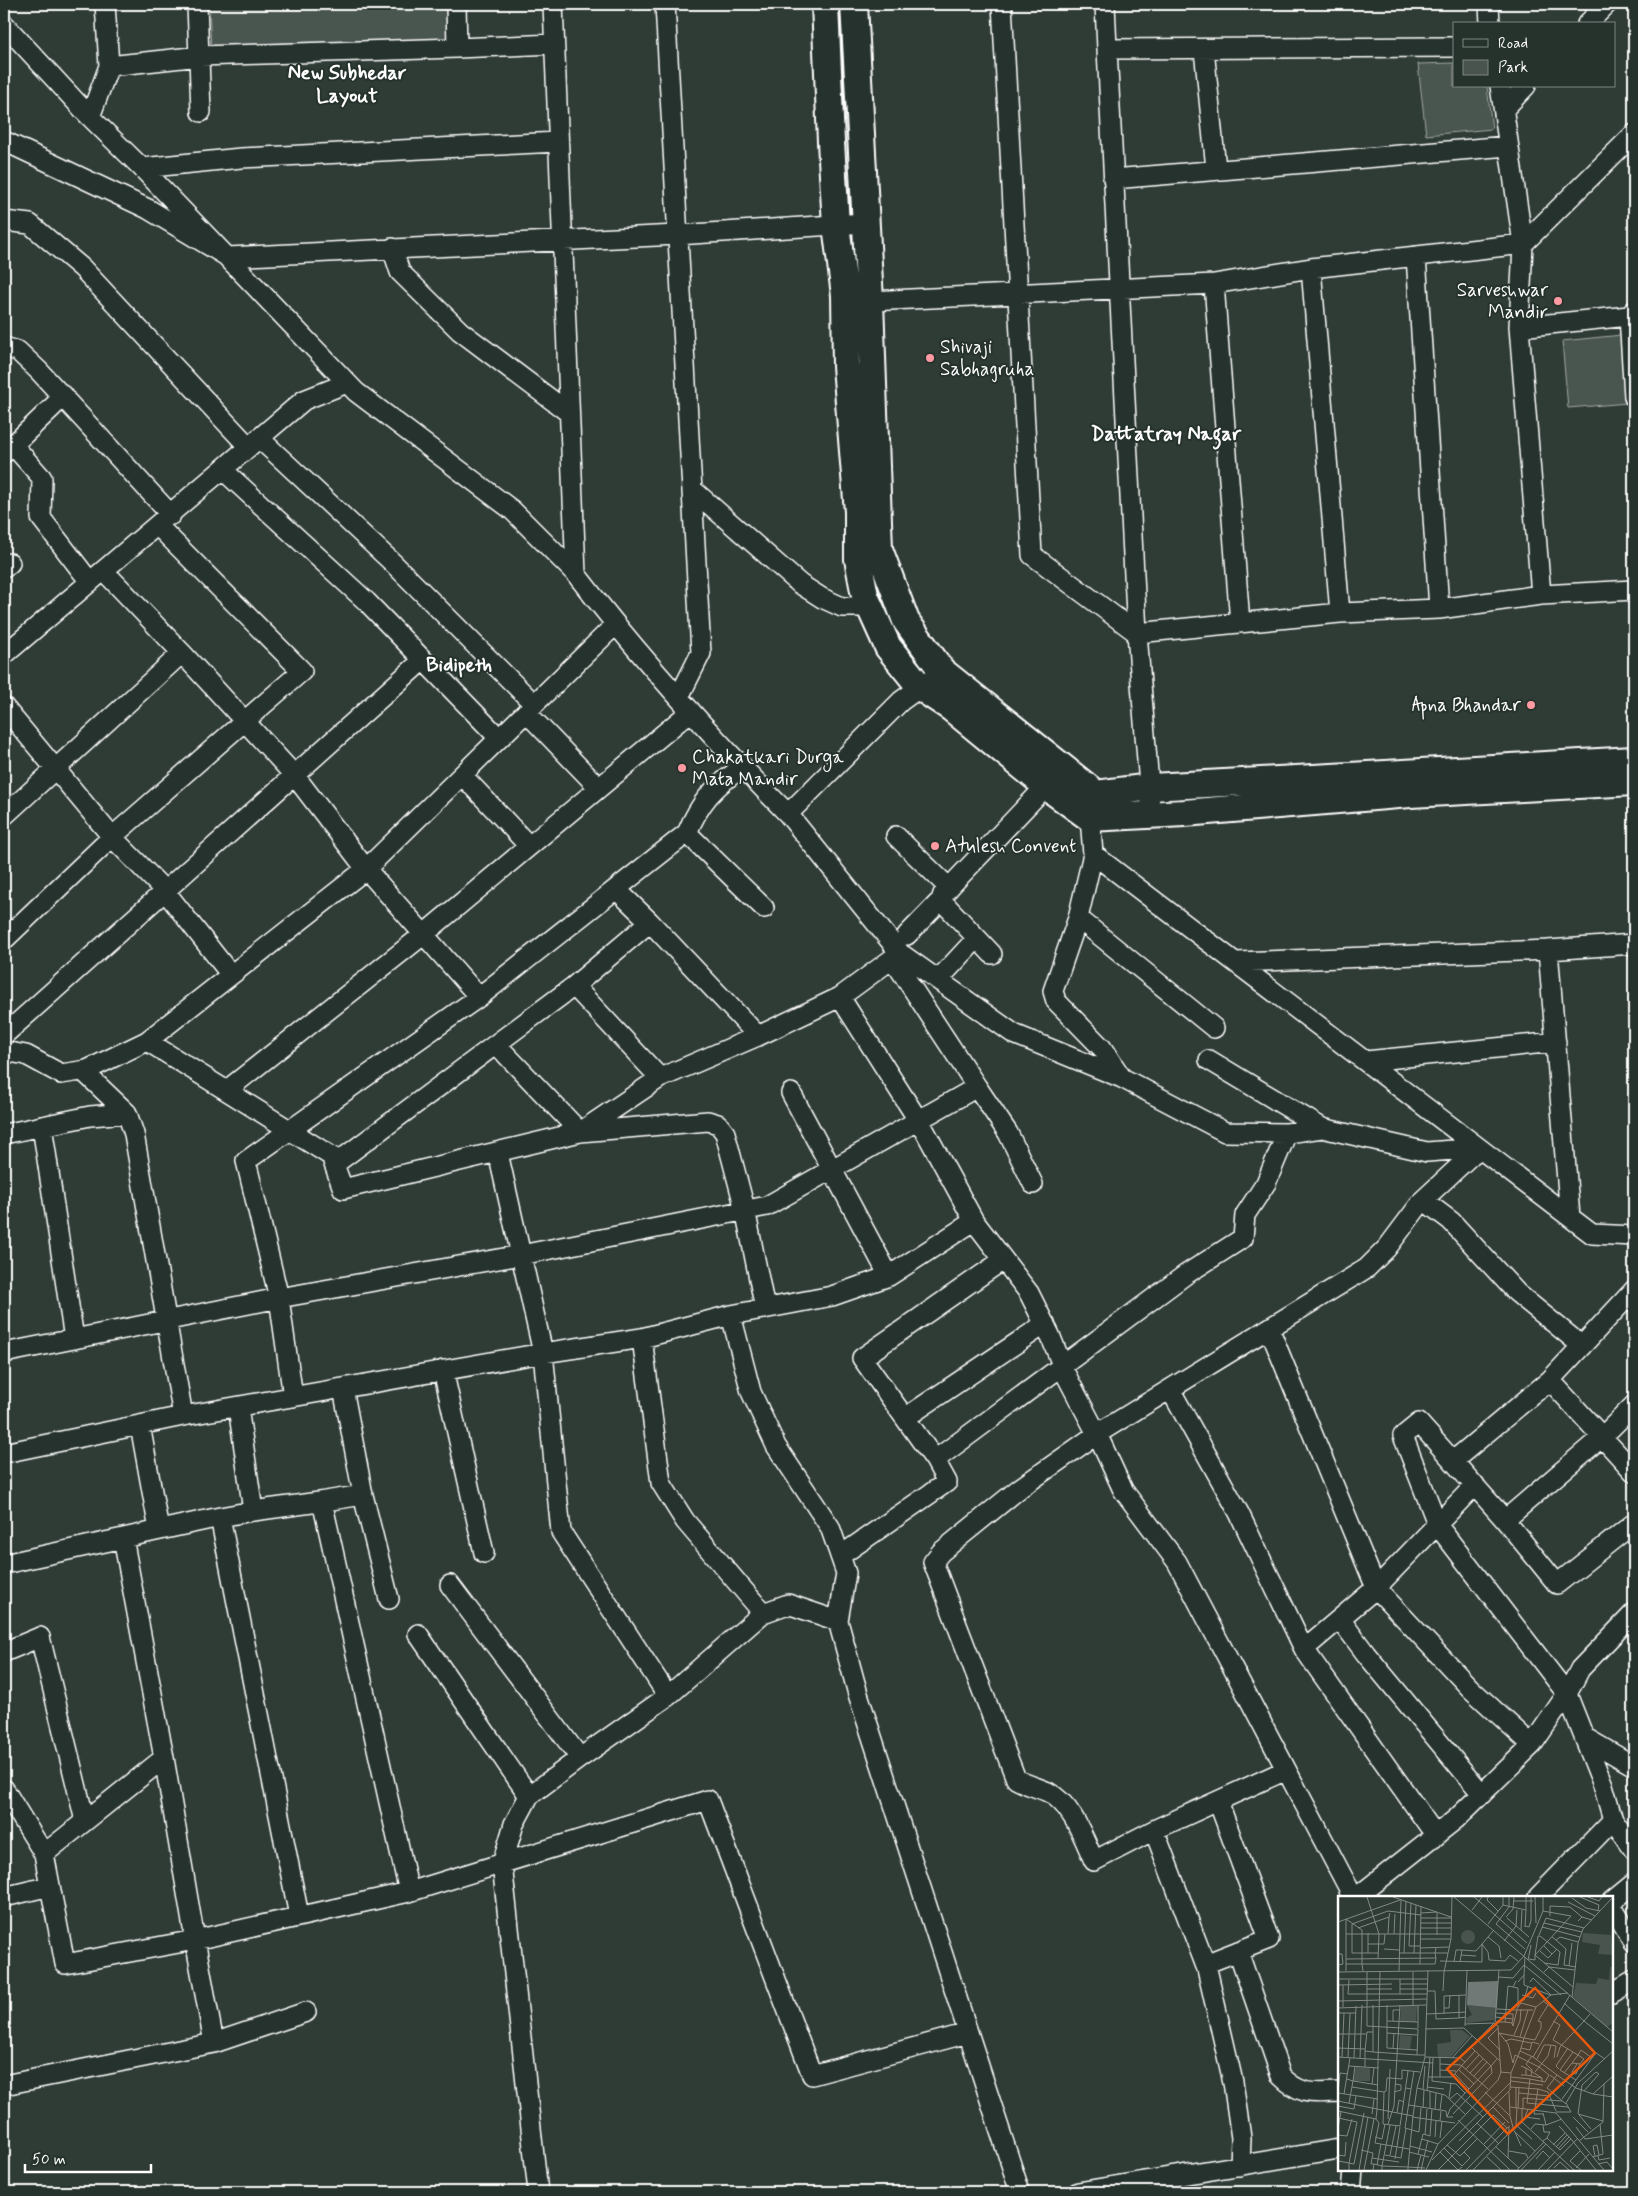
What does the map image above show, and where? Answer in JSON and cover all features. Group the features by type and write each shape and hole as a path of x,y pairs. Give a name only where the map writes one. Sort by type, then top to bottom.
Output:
{"main road":[{"path":"825,4 836,225 845,295 846,366 858,512 858,558 865,596 888,647 920,688 951,708 1046,786 1093,806 1149,816 1410,794 1634,782"},
{"path":"854,4 870,301 879,549 906,621 942,671 1093,806"},
{"path":"1093,806 1151,787 1634,760"}],"street":[{"path":"90,118 109,66 104,4"},
{"path":"197,4 201,112"},
{"path":"456,4 457,48"},
{"path":"553,4 576,574"},
{"path":"227,1090 423,935 599,788 685,704 702,653 665,4"},
{"path":"1002,4 1032,555 1137,633 1340,612 1439,609 1541,595 1634,590"},
{"path":"1105,4 1137,633 1151,787 1149,816"},
{"path":"1489,4 1490,22"},
{"path":"1590,22 1607,4"},
{"path":"4,24 90,118 142,168 356,392 512,510 576,574 615,625 742,768 788,814 896,956 977,1087 1008,1133 1033,1184"},
{"path":"109,66 200,56 554,44"},
{"path":"1107,50 1453,47"},
{"path":"1204,49 1216,169"},
{"path":"1500,88 1523,244 1519,327 1541,595"},
{"path":"1504,110 1524,88"},
{"path":"870,301 1214,284 1311,268 1523,244 1634,134"},
{"path":"4,141 148,209 228,257 677,235 865,223"},
{"path":"142,168 240,158 558,142"},
{"path":"1113,179 1508,146"},
{"path":"4,221 30,224 82,268 254,443 392,562 530,708 599,788"},
{"path":"392,248 400,272 460,331 569,413"},
{"path":"1416,256 1439,609"},
{"path":"1311,268 1340,612"},
{"path":"1214,284 1240,623"},
{"path":"1519,327 1632,314 1634,397"},
{"path":"4,347 18,351 64,396 164,520 302,671 112,837 4,940"},
{"path":"4,655 304,400 347,383"},
{"path":"64,396 8,449 42,478 41,518 97,577 182,653 246,721 295,776 366,869 479,997"},
{"path":"222,470 367,602 499,738"},
{"path":"692,490 800,584 822,598 842,607 870,607"},
{"path":"4,1051 26,1055 61,1074 83,1071 147,1041 366,869 615,625"},
{"path":"4,816 182,653"},
{"path":"4,1035 423,660"},
{"path":"788,814 901,701 942,671"},
{"path":"4,707 112,837 165,891 231,975"},
{"path":"293,1397 279,1298 246,1161 479,997 687,833 696,811 709,795 723,780 742,768"},
{"path":"462,775 529,846"},
{"path":"907,935 1046,786"},
{"path":"1093,806 1093,854 1078,918 1053,991 1056,1001 1102,1048 1122,1078"},
{"path":"687,833 764,908"},
{"path":"896,836 945,894 977,938 992,954"},
{"path":"1093,854 1592,1234 1634,1236"},
{"path":"616,889 650,922 758,1036"},
{"path":"1078,918 1214,1028"},
{"path":"147,1041 339,1161 574,986 650,922"},
{"path":"938,980 977,938"},
{"path":"1236,962 1548,950 1634,944"},
{"path":"1548,950 1570,1217"},
{"path":"896,956 938,980 1014,1034 1122,1078 1225,1132 1287,1133 1322,1128"},
{"path":"580,1132 660,1078 758,1036 840,997 896,956"},
{"path":"574,986 660,1078"},
{"path":"840,997 919,1122 974,1221 1029,1293 1124,1490 1177,1562 1348,1887 1351,1896"},
{"path":"1366,1061 1556,1042"},
{"path":"496,1044 580,1132"},
{"path":"1209,1060 1322,1128 1426,1152 1479,1148"},
{"path":"83,1071 127,1113 134,1134 183,1416"},
{"path":"4,1353 279,1298 522,1254 766,1206 919,1122 977,1087"},
{"path":"792,1093 889,1276"},
{"path":"4,1134 90,1116 127,1113"},
{"path":"330,1156 343,1189 580,1132 708,1121 718,1124 725,1132 745,1209 765,1309"},
{"path":"42,1126 74,1339"},
{"path":"935,1460 1184,1275 1243,1238 1245,1215 1266,1184 1287,1133"},
{"path":"1286,1770 1154,1830 1094,1862 1081,1832 1065,1807 1049,1793 1016,1779 933,1562 959,1535 1020,1488 1097,1434 1367,1268 1387,1248 1423,1200 1479,1148"},
{"path":"498,1153 543,1353 561,1532 668,1696"},
{"path":"1423,1200 1452,1220 1516,1293 1582,1346"},
{"path":"4,1453 183,1416 543,1353 642,1338 730,1315 832,1296 889,1276 974,1221"},
{"path":"840,1556 947,1482 935,1460 862,1358 1003,1260"},
{"path":"1453,1461 1550,1380 1634,1290"},
{"path":"730,1315 751,1392 776,1446 830,1527 846,1573 838,1622 858,1694 1020,2192"},
{"path":"905,1418 1045,1324"},
{"path":"1269,1328 1376,1588 1471,1689 1532,1745"},
{"path":"642,1338 661,1483 685,1520 764,1613"},
{"path":"443,1370 484,1553"},
{"path":"1550,1380 1634,1472"},
{"path":"343,1388 363,1495 389,1599"},
{"path":"1170,1389 1239,1514 1304,1649 1436,1836"},
{"path":"1505,1520 1603,1436 1634,1405"},
{"path":"238,1407 253,1511"},
{"path":"1634,1523 1557,1584 1505,1520 1419,1423 1402,1436 1438,1526 1567,1694 1603,1785 1613,1820 1634,1850"},
{"path":"140,1425 159,1530"},
{"path":"1304,1649 1376,1588 1475,1486"},
{"path":"4,1564 220,1517 363,1495"},
{"path":"319,1502 324,1510 409,1892"},
{"path":"220,1517 299,1916"},
{"path":"123,1538 214,2043"},
{"path":"450,1585 580,1758"},
{"path":"538,2192 502,1864 514,1824 529,1796 668,1696 764,1613 788,1604 838,1622"},
{"path":"1358,1896 1436,1836 1532,1745 1567,1694 1580,1669 1634,1613"},
{"path":"1340,1619 1366,1654 1482,1794"},
{"path":"418,1634 529,1796"},
{"path":"4,1652 40,1637 85,1821"},
{"path":"1584,1737 1634,1766"},
{"path":"44,1854 164,1758"},
{"path":"4,1789 44,1854 65,1964 194,1940 409,1892 708,1800 812,2075 968,2033"},
{"path":"1205,1964 1269,1939 1218,1801"},
{"path":"1539,1896 1613,1820"},
{"path":"1154,1830 1205,1964 1233,2082 1241,2138 1240,2166"},
{"path":"1613,1900 1634,1883"},
{"path":"4,1898 50,1886"},
{"path":"1613,1909 1634,1942"},
{"path":"1238,1951 1281,2076 1293,2088 1306,2093 1338,2092"},
{"path":"1613,1992 1634,1980"},
{"path":"4,2085 214,2043 306,2012"},
{"path":"1078,2192 1338,2149"},
{"path":"1351,2192 1353,2171"}],"green space":[{"path":"209,4 446,4 448,39 211,49"},
{"path":"1453,63 1453,88 1487,88 1492,129 1426,135 1418,64"},
{"path":"1622,335 1628,403 1568,408 1562,341"}],"place":[{"name":"Sarveshwar Mandir","path":"1558,301"},
{"name":"Shivaji Sabhagruha","path":"930,358"},
{"name":"Apna Bhandar","path":"1531,705"},
{"name":"Chakatkari Durga Mata Mandir","path":"682,768"},
{"name":"Atulesh Convent","path":"935,846"}],"district":[{"name":"New Subhedar Layout","path":"347,84"},
{"name":"Dattatray Nagar","path":"1166,434"},
{"name":"Bidipeth","path":"459,665"}]}
